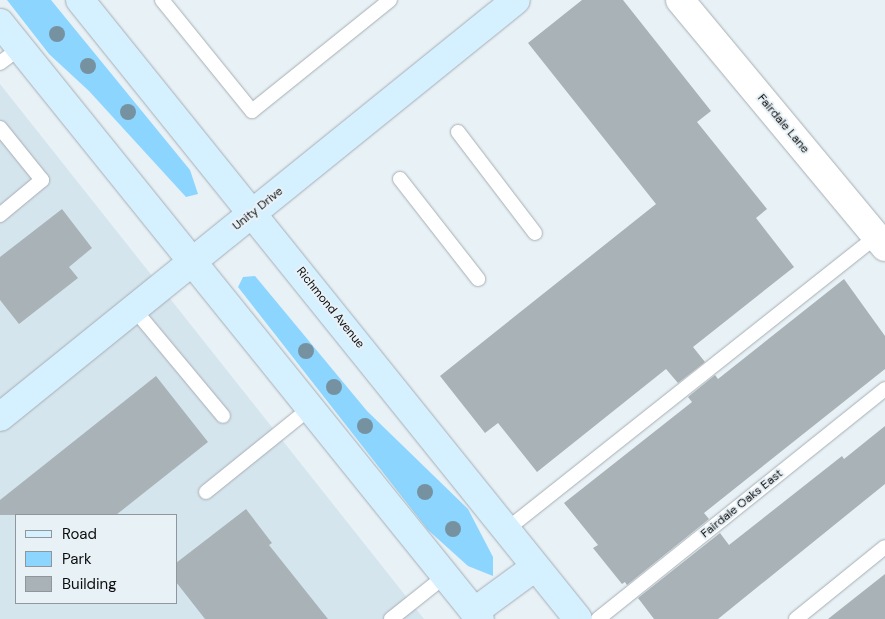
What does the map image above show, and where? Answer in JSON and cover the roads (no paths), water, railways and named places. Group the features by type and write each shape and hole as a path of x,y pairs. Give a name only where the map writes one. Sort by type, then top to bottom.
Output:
{"main road":[{"name":"Richmond Avenue","path":"80,0 254,212 578,619"},
{"name":"Unity Drive","path":"0,417 516,0"},
{"path":"0,23 10,55 192,262 445,576 474,617 535,567"}],"street":[{"name":"Fairdale Lane","path":"680,0 881,242"}],"lane":[{"path":"162,0 252,111 390,0"},
{"path":"0,128 42,180 0,215"},
{"path":"458,132 535,232"},
{"path":"400,179 478,279"},
{"path":"506,530 881,242"},
{"path":"134,309 223,416"},
{"name":"Fairdale Oaks East","path":"598,619 885,388"},
{"path":"206,492 310,408"},
{"path":"796,619 885,547"},
{"path":"392,619 445,576"}]}
